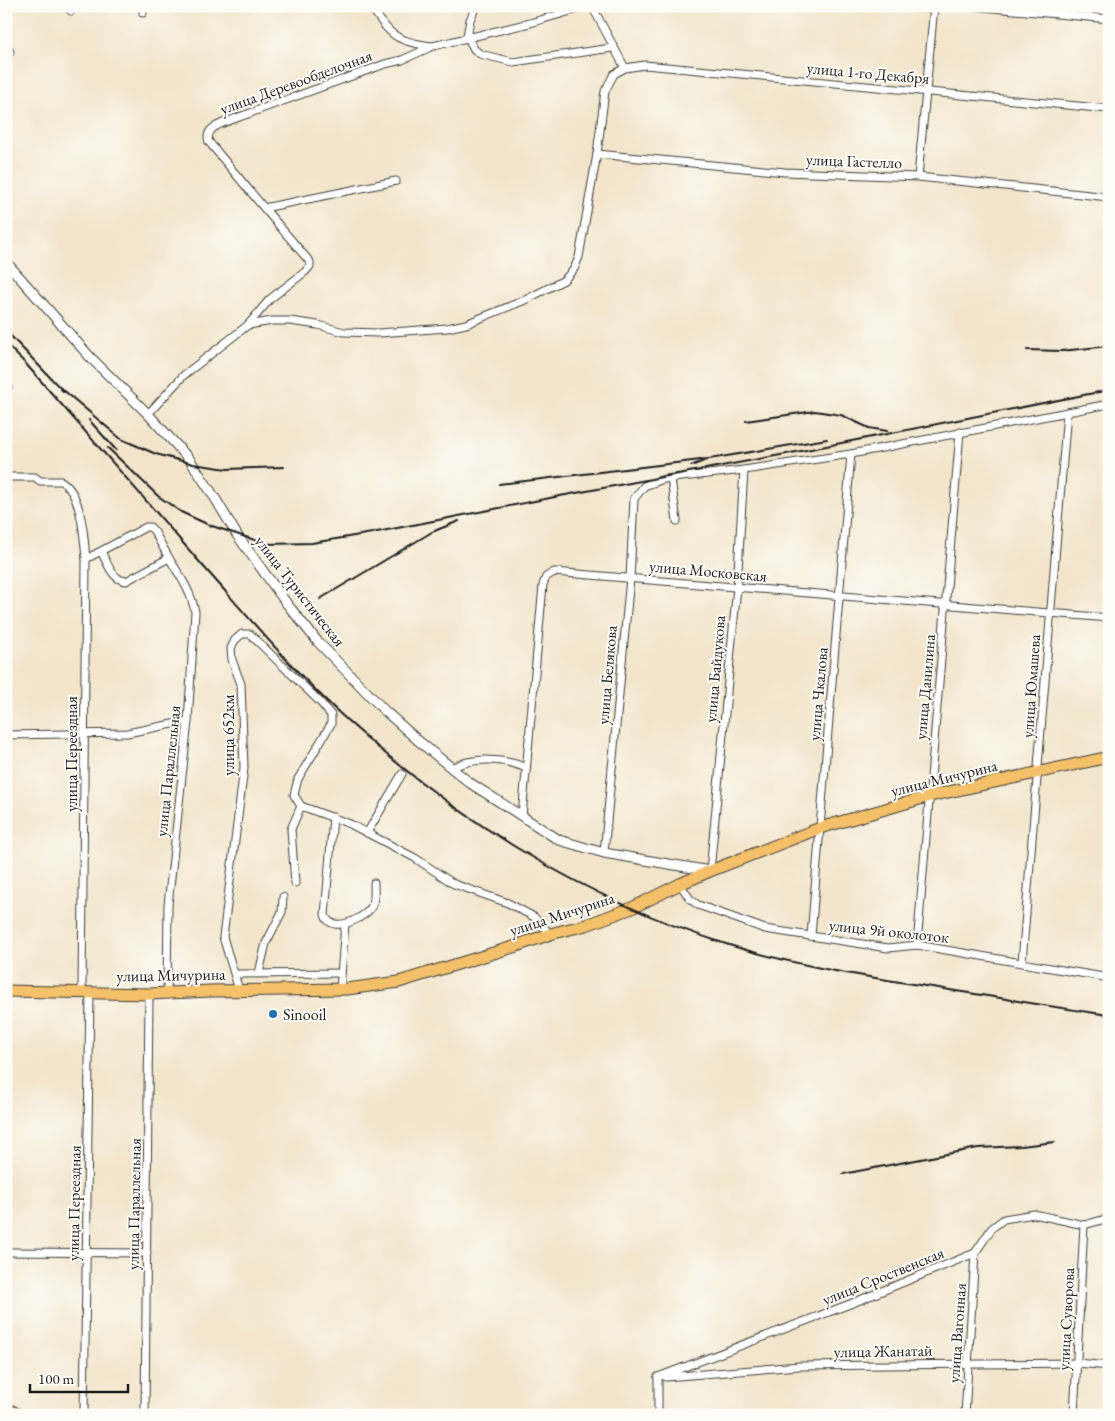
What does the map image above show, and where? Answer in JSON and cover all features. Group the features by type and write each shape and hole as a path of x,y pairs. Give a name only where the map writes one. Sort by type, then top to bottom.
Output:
{"main road":[{"name":"улица Мичурина","path":"6,991 149,994 239,990 340,989 399,982 550,934 586,925 632,908 710,871 820,828 930,796 1109,757"},
{"path":"6,1408 19,1415"}],"street":[{"path":"372,6 385,28 395,36 414,44 433,46"},
{"path":"476,6 470,20 467,36 474,49 480,54 513,62 612,48"},
{"path":"248,325 272,320 290,321 318,325 344,332 379,333 447,328 466,324 525,300 564,280 574,269 579,257 597,154 604,91 614,74 624,68 590,6"},
{"name":"улица Деревообделочная","path":"264,208 209,142 207,138 208,133 215,127 385,64 402,60 433,46 590,6"},
{"path":"896,6 934,8 918,177"},
{"path":"972,6 1109,19"},
{"name":"улица 1-го Декабря","path":"624,68 645,65 1109,109"},
{"name":"улица Гастелло","path":"597,154 785,172 918,177 1108,194"},
{"path":"148,414 184,375 248,325 270,299 310,266 310,262 264,208 396,181"},
{"name":"улица Туристическая","path":"6,262 90,357 148,414 190,460 237,535 287,604 318,642 385,711 420,743 470,783 559,840 604,853 710,871"},
{"path":"676,521 671,479 851,454 1109,404"},
{"name":"улица Юмашева","path":"1022,962 1067,412"},
{"name":"улица Данилина","path":"917,945 960,432"},
{"name":"улица Чкалова","path":"811,936 851,454"},
{"name":"улица Байдукова","path":"710,871 737,587 744,470"},
{"name":"улица Переездная","path":"6,477 34,477 40,481 61,481 68,488 82,517 86,560 84,735 88,1253 84,1415"},
{"name":"улица Белякова","path":"604,853 630,578 634,499 644,486 671,479"},
{"name":"улица Параллельная","path":"101,551 146,527 150,527 186,586 193,600 195,612 188,720 168,905 167,992"},
{"path":"86,560 101,551 115,577 121,581 126,581 169,558"},
{"name":"улица Московская","path":"522,816 542,585 546,577 554,572 946,606 1109,618"},
{"name":"улица 652км","path":"239,990 223,937 244,768 241,684 232,660 231,648 235,640 242,634 250,634 321,703 331,716 331,724 298,778 294,794 301,806"},
{"path":"6,735 127,733 188,720"},
{"path":"451,768 461,763 475,761 510,761 526,768"},
{"path":"367,833 402,774"},
{"path":"295,883 291,830 301,806 333,817 367,833 415,858 454,884 508,902 534,917 550,934"},
{"path":"333,817 326,920 332,924 345,924 368,911 373,904 374,882"},
{"name":"улица 9й околоток","path":"680,884 690,899 698,905 765,929 888,948 917,945 1109,978"},
{"path":"259,973 266,943 282,912 283,897"},
{"path":"340,989 345,924"},
{"path":"235,974 341,973"},
{"name":"улица Параллельная","path":"145,1415 149,994"},
{"path":"975,1253 992,1228 1004,1219 1034,1214 1084,1225 1109,1218"},
{"name":"улица Суворова","path":"1074,1415 1084,1225"},
{"path":"6,1252 147,1253"},
{"name":"улица Вагонная","path":"965,1415 975,1253"},
{"name":"улица Сроственская","path":"658,1377 850,1304 975,1253"},
{"name":"улица Жанатай","path":"658,1377 799,1366 1077,1363 1109,1366"},
{"path":"658,1377 658,1415"}],"railway":[{"path":"6,331 64,392"},
{"path":"6,344 25,363 273,645 328,703 390,757 433,791 525,853 573,880 623,904 674,926 750,951 846,973 1109,1015"},
{"path":"1027,350 1061,351 1109,346"},
{"path":"61,388 121,439 156,454 193,464 227,469 284,467"},
{"path":"108,448 158,496 181,512 209,525 267,544 312,543 786,454 1109,390"},
{"path":"746,421 815,411 841,415 869,428 887,431"},
{"path":"89,420 116,450"},
{"path":"709,459 827,439"},
{"path":"499,484 709,459 691,466"},
{"path":"320,599 432,532 459,521"},
{"path":"843,1174 978,1148 1055,1142"}],"place":[{"name":"Sinooil","path":"273,1014"}]}
